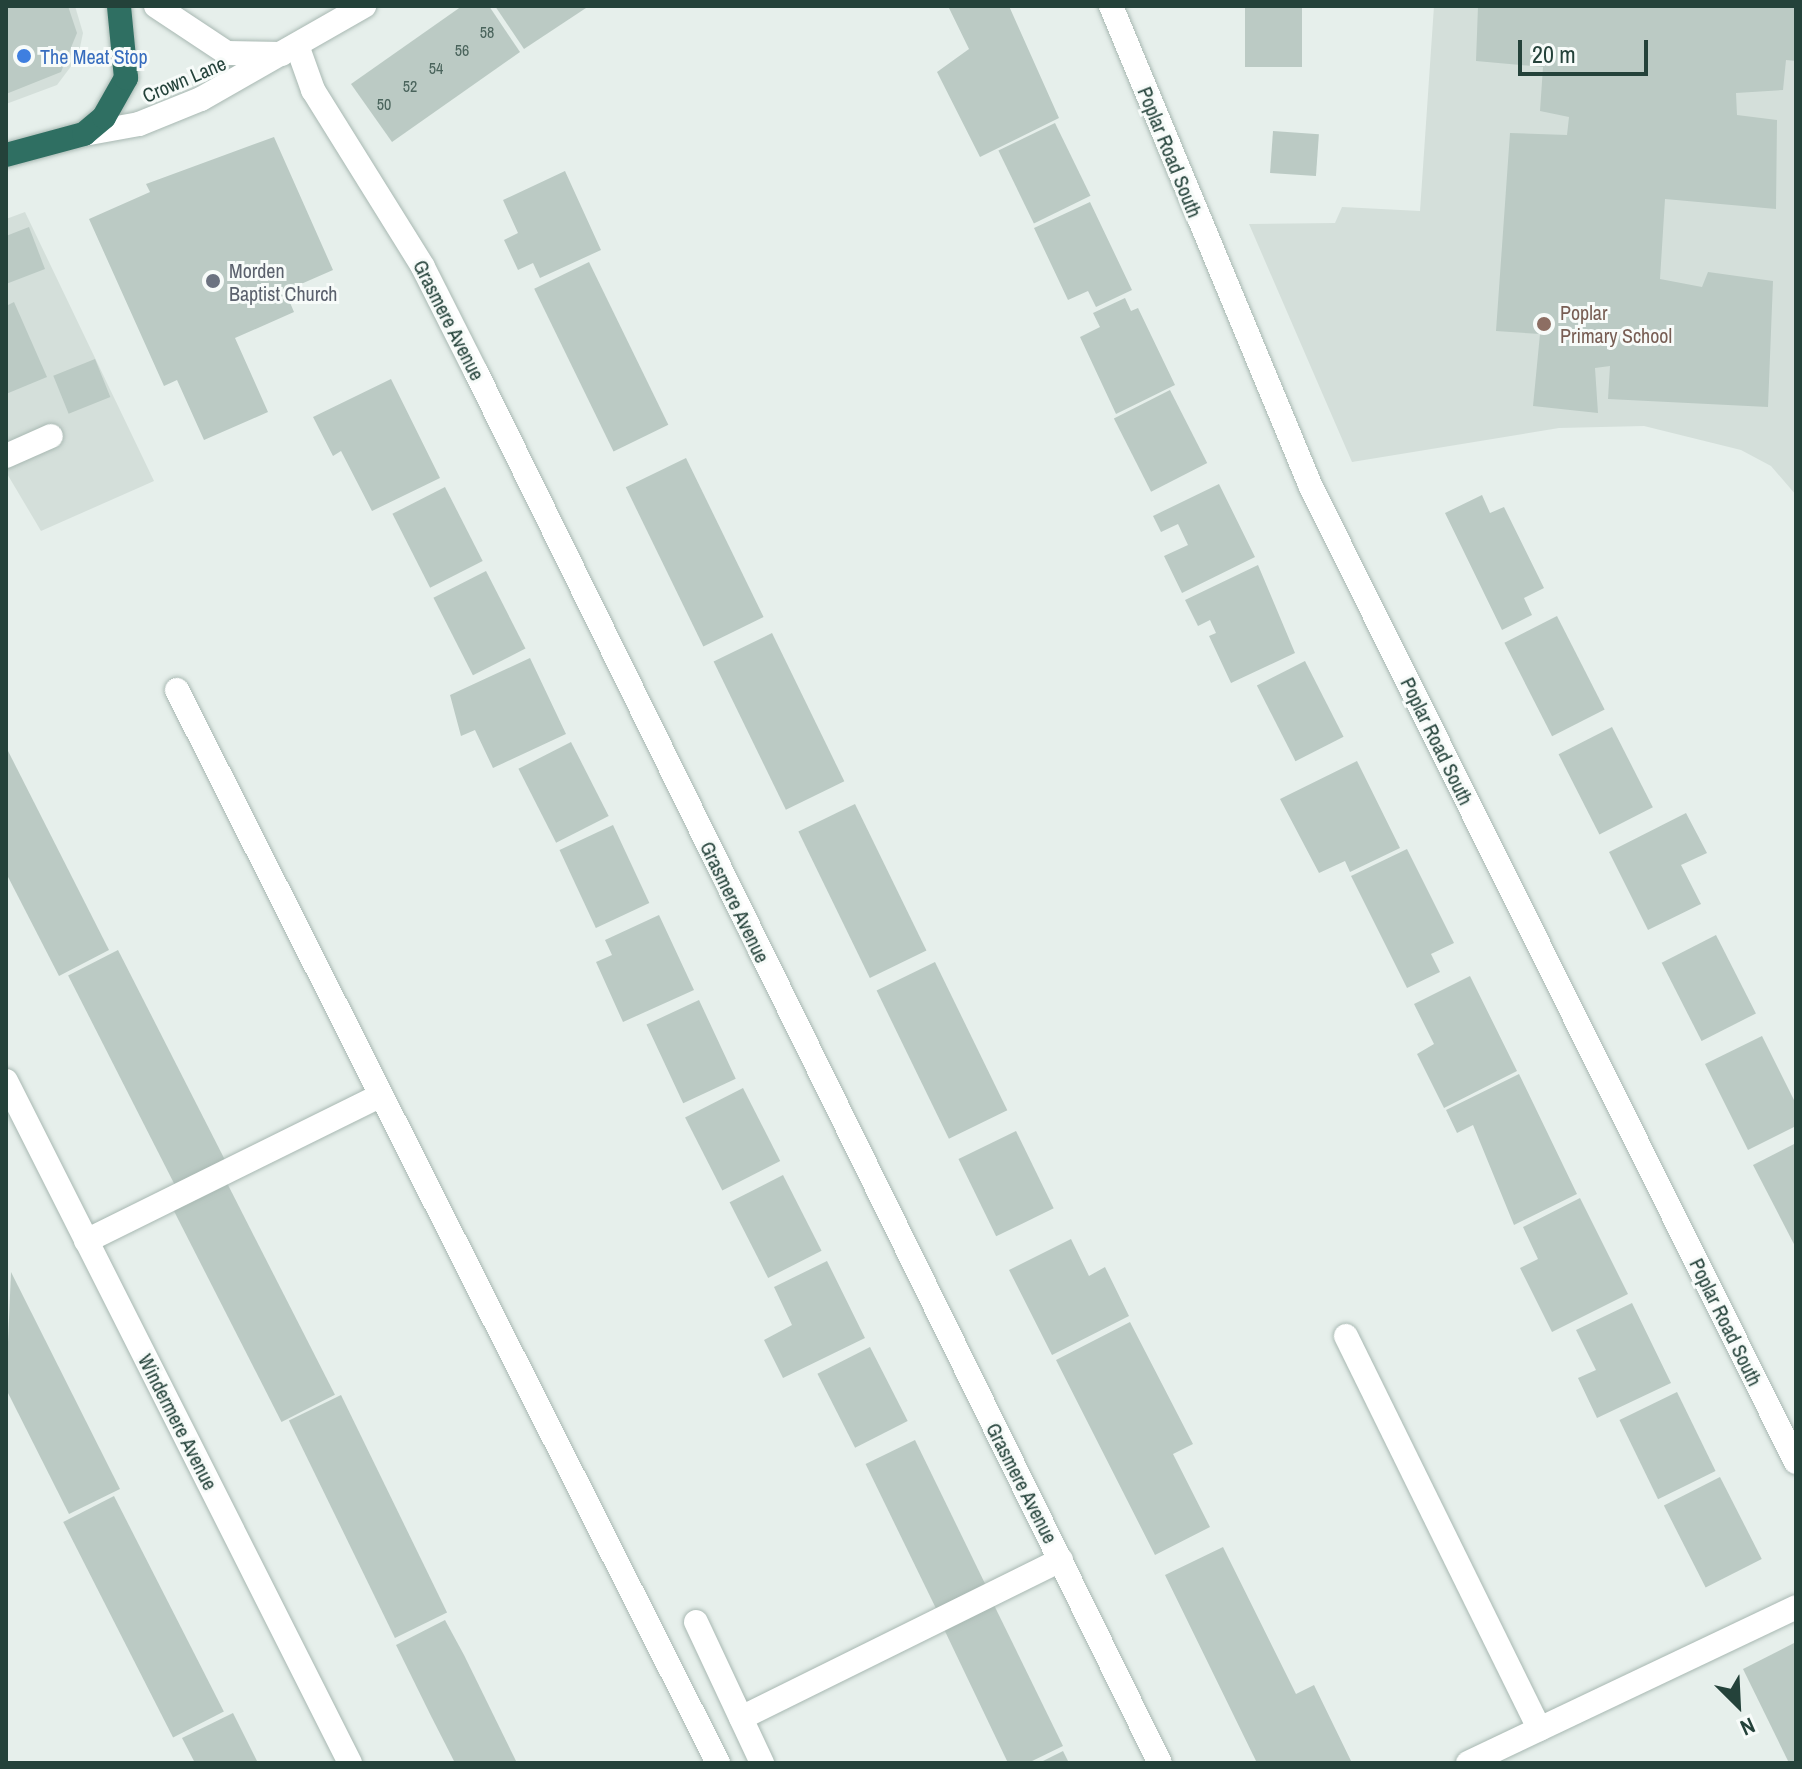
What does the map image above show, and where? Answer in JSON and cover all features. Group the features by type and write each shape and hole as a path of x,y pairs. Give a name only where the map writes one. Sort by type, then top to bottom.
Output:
{"highway":[{"path":"84,134 104,117 126,78 119,6"},
{"name":"Crown Lane","path":"6,155 84,134"}],"street":[{"path":"156,6 227,53 293,51"},
{"name":"Crown Lane","path":"84,134 175,111 293,51 364,6"},
{"name":"Poplar Road South","path":"1111,6 1311,487 1796,1462"},
{"name":"Grasmere Avenue","path":"293,51 313,90 423,267 1160,1763"},
{"path":"6,456 51,436"},
{"path":"177,690 718,1763"},
{"name":"Windermere Avenue","path":"6,1081 350,1763"},
{"path":"86,1241 381,1095"},
{"path":"1346,1336 1539,1729"},
{"path":"741,1718 1061,1560"},
{"path":"1468,1763 1796,1607"},
{"path":"696,1622 762,1763"}],"shaded area":[{"path":"6,6 75,6 83,33 78,57 57,85 6,104"},
{"name":"Poplar Primary School","path":"1434,6 1796,6 1796,495 1771,466 1741,450 1644,426 1559,428 1352,462 1249,224 1335,223 1342,207 1420,211"},
{"path":"25,212 154,481 41,531 6,472 6,219"}],"building":[{"path":"6,6 68,6 77,33 61,72 6,94"},
{"path":"462,6 489,6 520,52 392,142 351,84"},
{"path":"495,6 589,6 524,49"},
{"path":"948,6 1009,6 1059,118 980,157 937,72 969,49"},
{"path":"1245,6 1302,6 1302,67 1245,67"},
{"name":"Poplar Primary School","path":"1478,6 1796,6 1796,61 1786,60 1783,90 1736,93 1737,115 1777,120 1776,209 1665,199 1660,279 1702,287 1708,272 1773,281 1768,407 1608,399 1610,366 1595,368 1598,413 1533,406 1540,334 1496,331 1510,133 1567,135 1569,117 1540,111 1543,67 1476,61"},
{"path":"1055,123 1091,196 1034,223 998,151"},
{"path":"1273,131 1319,134 1316,176 1270,173"},
{"name":"Morden Baptist Church","path":"274,137 333,270 285,291 294,312 235,338 268,412 204,440 177,380 164,386 89,219 150,192 146,184"},
{"path":"565,171 601,250 540,278 533,263 518,270 504,240 518,233 503,200"},
{"path":"1090,202 1132,290 1096,307 1088,291 1068,300 1034,228"},
{"path":"29,227 45,269 6,284 6,236"},
{"path":"589,262 668,425 614,451 534,289"},
{"path":"1125,298 1131,311 1138,308 1175,385 1116,414 1080,337 1100,327 1093,313"},
{"path":"14,302 47,377 6,394 6,306"},
{"path":"95,359 110,397 69,414 53,376"},
{"path":"391,379 440,478 372,511 341,451 333,456 313,417"},
{"path":"1170,390 1207,463 1151,492 1114,419"},
{"path":"686,458 764,617 703,646 626,487"},
{"path":"1219,484 1255,557 1182,593 1164,556 1188,545 1178,524 1161,532 1153,516"},
{"path":"445,487 483,561 430,588 392,514"},
{"path":"1482,495 1490,513 1504,507 1544,588 1524,598 1532,615 1502,630 1445,513"},
{"path":"1258,565 1295,653 1231,683 1209,636 1216,633 1210,620 1198,626 1185,600"},
{"path":"486,571 525,649 473,675 433,598"},
{"path":"1557,616 1605,710 1552,736 1504,643"},
{"path":"772,633 844,781 786,810 714,661"},
{"path":"530,658 566,734 493,768 475,730 461,736 450,695"},
{"path":"1305,661 1344,737 1295,761 1257,686"},
{"path":"1612,727 1653,807 1599,834 1559,754"},
{"path":"571,742 609,816 556,843 518,769"},
{"path":"6,747 109,950 59,976 6,873"},
{"path":"1357,761 1400,848 1350,872 1345,861 1319,873 1280,799"},
{"path":"855,804 926,951 870,978 798,832"},
{"path":"1686,813 1707,853 1681,865 1701,904 1648,930 1609,852"},
{"path":"613,825 649,903 596,928 560,850"},
{"path":"1407,849 1454,943 1431,954 1440,972 1407,988 1351,876"},
{"path":"659,915 694,990 623,1022 596,962 612,955 605,940"},
{"path":"1716,935 1756,1013 1702,1041 1662,963"},
{"path":"118,950 227,1165 178,1190 68,975"},
{"path":"935,962 1007,1110 949,1139 877,990"},
{"path":"1470,976 1517,1071 1444,1108 1417,1054 1434,1044 1414,1004"},
{"path":"699,1000 736,1079 683,1103 646,1025"},
{"path":"1762,1036 1796,1104 1796,1126 1748,1150 1705,1064"},
{"path":"1519,1074 1577,1194 1514,1225 1473,1125 1457,1133 1446,1110"},
{"path":"743,1088 780,1161 722,1191 685,1118"},
{"path":"1016,1131 1054,1208 996,1236 958,1159"},
{"path":"1796,1143 1796,1248 1753,1165"},
{"path":"783,1175 822,1251 768,1278 730,1202"},
{"path":"226,1181 335,1395 281,1422 173,1208"},
{"path":"1580,1198 1628,1294 1552,1332 1520,1268 1538,1259 1523,1227"},
{"path":"1071,1239 1089,1276 1105,1267 1129,1316 1052,1355 1009,1270"},
{"path":"827,1261 865,1338 783,1378 764,1340 792,1325 774,1287"},
{"path":"11,1272 120,1489 69,1514 6,1389"},
{"path":"1632,1303 1671,1383 1597,1418 1578,1378 1596,1370 1576,1330"},
{"path":"1130,1322 1193,1444 1173,1454 1210,1527 1155,1555 1056,1360"},
{"path":"870,1347 908,1421 855,1448 817,1374"},
{"path":"1677,1392 1716,1471 1658,1499 1619,1420"},
{"path":"341,1395 447,1613 395,1638 289,1420"},
{"path":"915,1440 986,1585 936,1609 866,1464"},
{"path":"1720,1477 1762,1559 1706,1588 1664,1506"},
{"path":"114,1496 224,1712 173,1738 63,1522"},
{"path":"1223,1547 1296,1694 1314,1685 1352,1763 1257,1763 1165,1575"},
{"path":"992,1601 1063,1746 1028,1763 1008,1763 942,1625"},
{"path":"445,1620 517,1763 455,1763 431,1716 396,1645"},
{"path":"1796,1642 1796,1763 1789,1763 1743,1669"},
{"path":"233,1713 258,1763 195,1763 182,1738"},
{"path":"1063,1751 1069,1763 1039,1763"}],"place":[{"name":"The Meat Stop","path":"24,56"},
{"name":"Morden Baptist Church","path":"213,281"},
{"name":"Poplar Primary School","path":"1544,324"}]}
